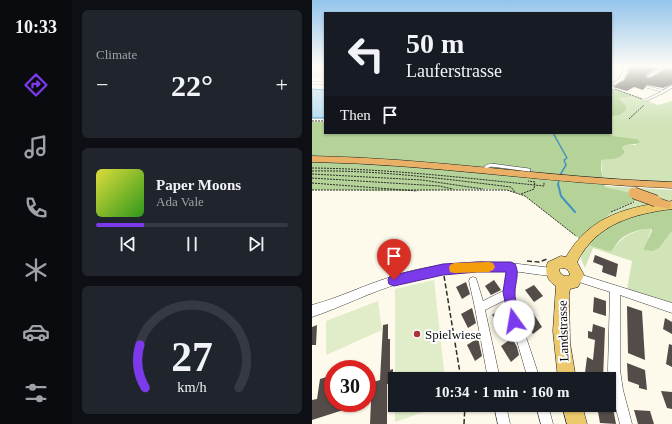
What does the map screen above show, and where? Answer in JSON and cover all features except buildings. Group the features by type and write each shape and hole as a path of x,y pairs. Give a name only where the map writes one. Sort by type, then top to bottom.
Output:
{"highway":[{"path":"312,159 383,161 484,170 540,180 579,182 634,193 665,204"},
{"path":"312,163 398,165 540,180 672,187"}],"main road":[{"path":"569,264 583,240 598,227 616,218 665,204"},
{"path":"563,262 569,264 576,270 564,277 553,266 557,263 563,262"},
{"name":"Landstrasse","path":"564,277 560,318 562,358 565,372"},
{"path":"574,412 577,424"}],"street":[{"path":"662,92 672,86"},
{"path":"312,311 396,280 443,270 477,267 511,267 564,277 615,290 672,308"},
{"path":"511,267 511,283 508,292 514,321 532,372"},
{"path":"473,281 493,372"},
{"path":"615,290 614,370 626,424"},
{"path":"480,308 508,292"},
{"path":"501,412 504,424"},
{"path":"544,412 547,424"}],"lane":[{"path":"647,86 662,92"},
{"path":"646,100 662,92"},
{"path":"484,170 486,167 491,165 529,170"}],"path":[{"path":"612,86 638,98"},
{"path":"628,118 643,107 646,100"},
{"path":"312,121 324,121"},
{"path":"312,168 369,169 540,180"},
{"path":"312,171 362,171 440,178 511,188 516,192"},
{"path":"312,174 422,180 516,192 535,203 583,240"},
{"path":"312,178 439,186 455,190"},
{"path":"528,181 535,182 540,180"},
{"path":"521,194 534,189 540,180"},
{"path":"312,183 420,191"},
{"path":"312,190 420,191 485,189"},
{"path":"443,270 460,372"},
{"path":"464,424 465,412"}],"green space":[{"path":"612,88 633,95 630,97 619,98 626,106 626,110 621,114 612,117"},
{"path":"633,95 658,105 672,101 672,183 603,179 601,160 603,158 621,156 625,151 622,147 624,145 636,145 637,139 609,134 612,134 612,117 616,116 618,98 630,97"},
{"path":"312,122 324,122 324,134 609,134 637,139 640,142 622,147 625,152 620,157 601,160 601,169 605,187 648,197 620,207 609,214 599,226 672,205 672,231 660,247 653,251 644,250 652,229 644,229 635,231 624,237 618,242 611,252 591,246 582,241 525,196 506,190 312,190"},
{"path":"605,186 672,190 672,205 598,227 614,211 626,205 648,198"},
{"path":"647,228 652,229 648,238 660,247 672,231 672,305 627,290 632,261 593,248 585,268 581,259 582,241 591,246 611,252 626,236"},
{"name":"Spielwiese","path":"434,280 444,372 395,372 395,289"},
{"path":"378,301 382,330 326,355 326,321"},
{"path":"395,412 424,412 395,422"}],"water":[{"path":"312,89 324,90 324,118 312,118"}],"waterway":[{"path":"554,134 567,158 564,160 566,165 560,175 558,184"},
{"path":"558,184 561,196 575,212"}],"slow traffic":[{"path":"454,268 489,267"}],"place":[{"name":"Spielwiese","path":"417,334"}],"route":[{"path":"394,280 417,274 443,270 477,267 511,267 511,283 508,292 514,321"}]}
